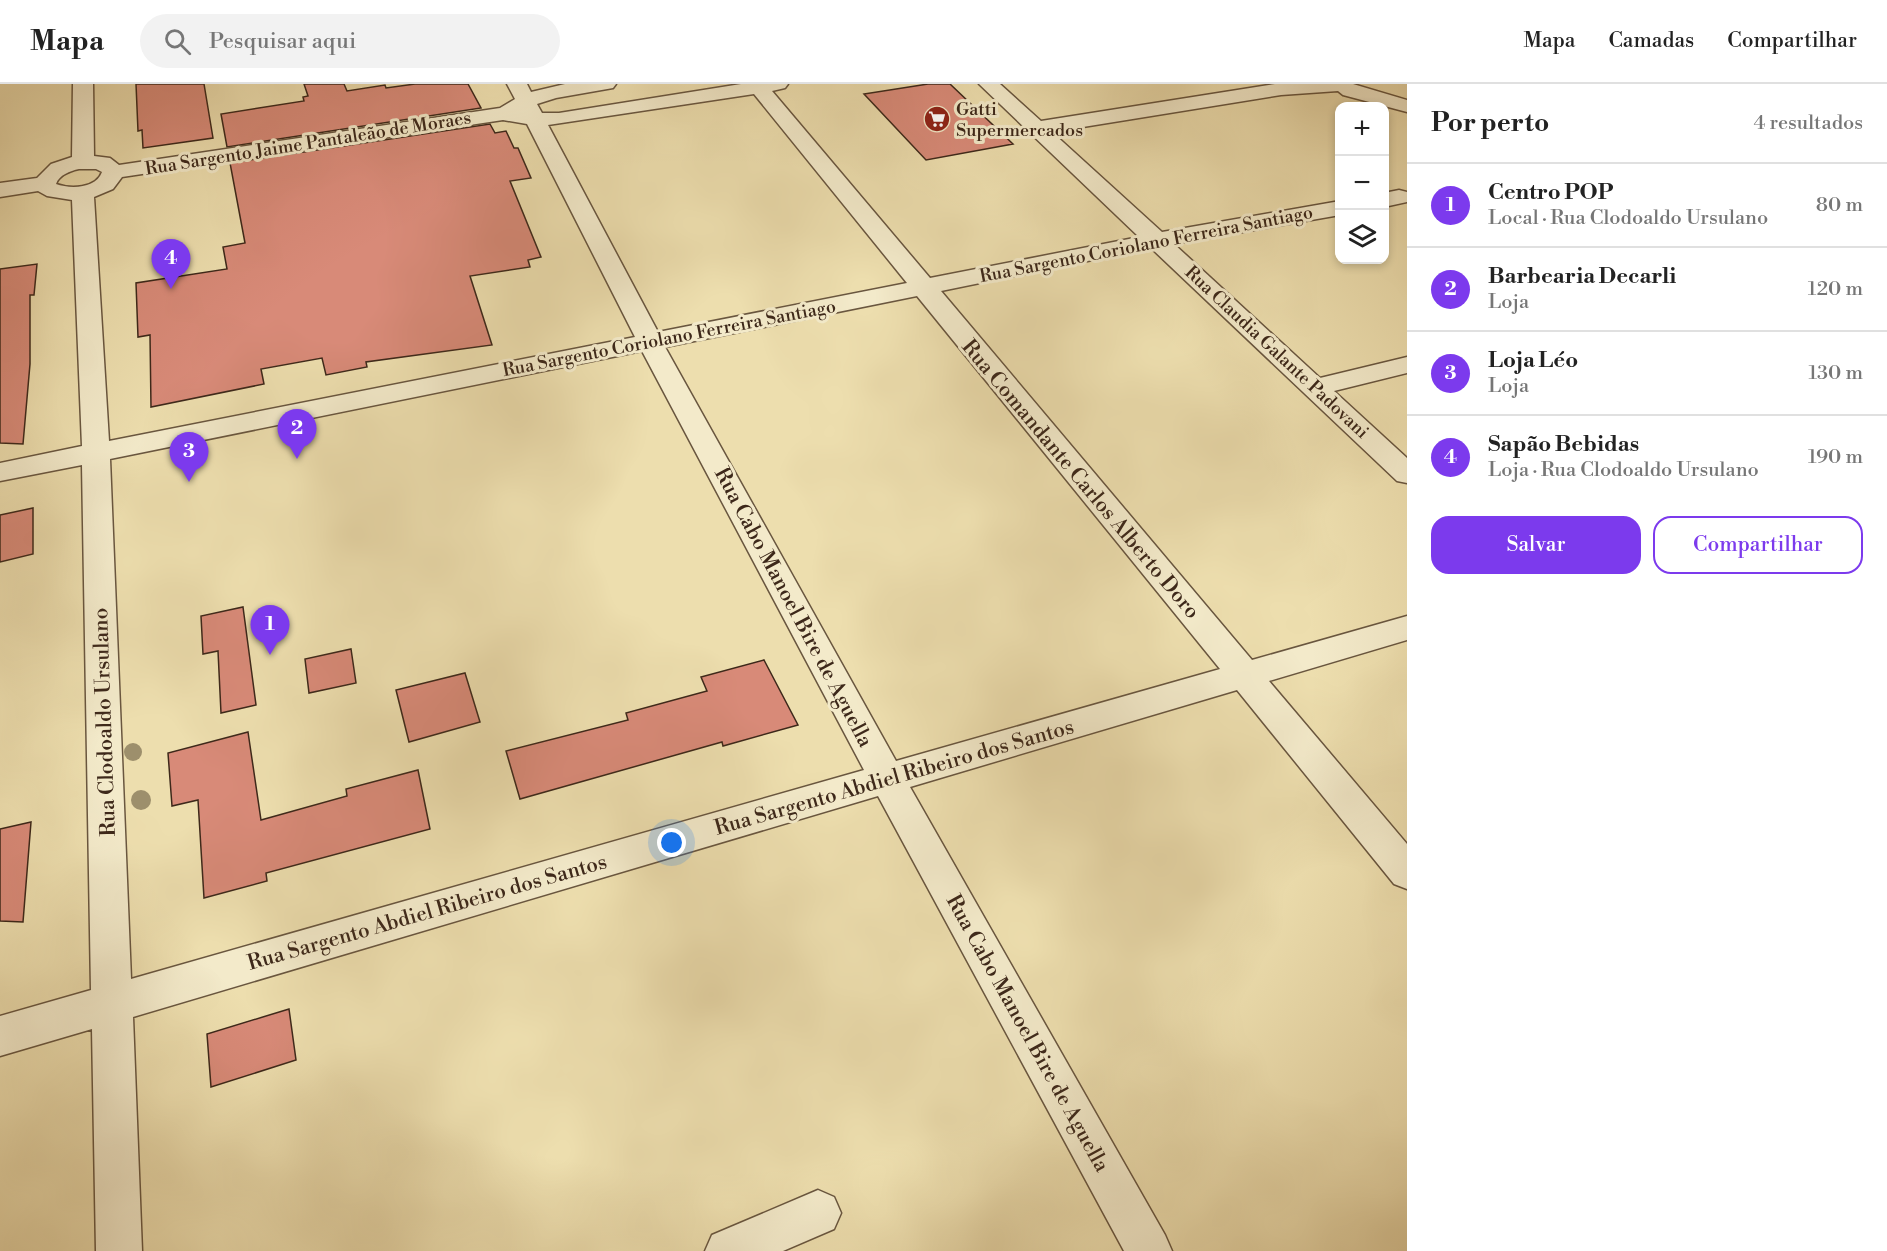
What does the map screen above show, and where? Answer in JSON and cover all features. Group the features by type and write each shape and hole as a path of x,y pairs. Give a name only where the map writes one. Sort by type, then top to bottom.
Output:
{"street":[{"name":"Rua Clodoaldo Ursulano","path":"83,84 83,177 96,452 119,1251"},
{"name":"Rua Sargento Jaime Pantaleão de Moraes","path":"112,172 521,104 540,94 606,84"},
{"name":"Rua Claudia Galante Padovani","path":"989,84 1407,474"},
{"name":"Rua Sargento Jaime Pantaleão de Moraes","path":"521,104 559,119 764,85"},
{"name":"Rua Comandante Carlos Alberto Doro","path":"764,85 923,287 1407,872"},
{"path":"1038,128 1281,89 1341,85 1362,95 1407,106"},
{"name":"Rua Cabo Manoel Bire de Aguella","path":"521,104 886,779 1149,1251"},
{"path":"0,190 45,183 52,172 71,164 83,177 103,185 109,180 112,172 109,166 102,163 83,177 62,194 53,192 45,183"},
{"name":"Rua Sargento Coriolano Ferreira Santiago","path":"0,472 1158,240 1335,209"},
{"path":"1315,388 1407,366"},
{"name":"Rua Sargento Abdiel Ribeiro dos Santos","path":"0,1036 1407,628"},
{"path":"728,1251 818,1213"}],"building":[{"path":"136,84 204,84 213,138 143,148 142,130 138,131"},
{"path":"304,84 344,84 347,91 385,85 386,88 415,84 468,84 481,108 227,147 221,114 304,101 303,97 308,96"},
{"name":"Gatti Supermercados","path":"928,84 950,84 1013,144 926,160 864,94"},
{"path":"490,124 495,133 506,131 514,148 518,148 531,178 510,181 541,257 528,260 530,267 470,276 492,345 366,362 367,367 326,375 322,358 261,369 264,384 151,407 150,335 138,337 136,283 227,269 223,247 245,243 230,163"},
{"path":"37,264 34,295 30,295 30,364 23,444 0,443 0,269"},
{"path":"33,508 33,554 0,562 0,515"},
{"path":"243,607 256,705 221,713 218,651 203,654 201,616"},
{"path":"351,649 356,683 309,693 305,659"},
{"path":"764,660 798,725 723,746 722,742 520,799 506,751 628,720 626,713 707,691 701,677"},
{"path":"465,673 480,722 409,742 396,690"},
{"path":"248,732 261,820 347,796 346,789 418,770 430,829 266,873 267,881 204,898 198,800 172,806 168,753"},
{"path":"31,822 23,922 0,921 0,829"},
{"path":"289,1009 296,1060 211,1087 207,1034"}],"place":[{"name":"Gatti Supermercados","path":"937,119"},
{"name":"Sapão Bebidas","path":"171,289"},
{"name":"Barbearia Decarli","path":"297,459"},
{"name":"Loja Léo","path":"189,482"},
{"name":"Centro POP","path":"270,655"}]}
